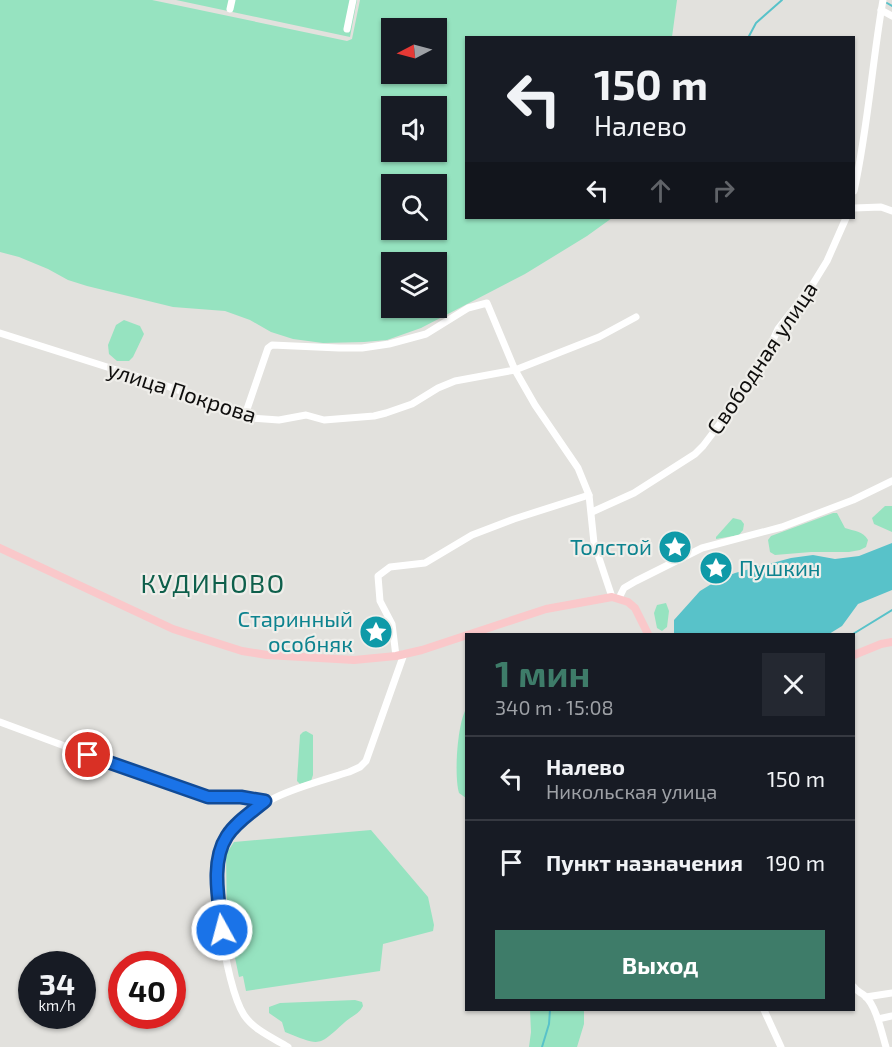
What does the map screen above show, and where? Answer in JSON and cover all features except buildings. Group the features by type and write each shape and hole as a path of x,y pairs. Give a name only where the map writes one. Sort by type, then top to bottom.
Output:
{"main road":[{"path":"0,548 173,629 242,651 309,659 354,660 400,655 465,635"},
{"path":"470,633 546,609 616,598 635,608 648,633"},
{"path":"855,654 870,647 892,642"}],"street":[{"path":"230,9 232,0"},
{"path":"347,29 353,0"},
{"path":"855,186 862,154 871,71 883,0"},
{"path":"881,9 892,16"},
{"path":"855,208 881,207 892,211"},
{"name":"Свободная улица","path":"592,512 634,493 695,454 703,446 756,376 778,329 811,287 827,261 846,219"},
{"path":"245,415 268,348 272,345 362,348 389,344 426,334 468,308 487,303 515,370 534,405 578,468 589,495 594,543 616,598 624,588 636,581 702,548 782,527 853,500 892,481"},
{"name":"улица Покрова","path":"0,333 245,415 279,420 306,415 324,420 374,416 412,404 438,388 455,381 515,370 599,337 636,317"},
{"path":"288,1047 251,1024 238,1004 228,963 218,899 218,864 223,843 239,822 265,801 349,772 366,761 400,655 392,624 380,601 378,576 384,570 425,563 472,535 589,495"},
{"path":"0,722 208,797 241,797 265,801"},
{"path":"855,989 866,997 878,1019 886,1047"},
{"path":"866,997 892,993"},
{"path":"764,1011 781,1047"},
{"path":"878,1019 892,1016"}],"green space":[{"path":"0,0 152,0 347,41 352,39 360,0 677,0 672,36 465,36 465,219 611,219 525,274 447,314 447,252 381,252 381,318 440,318 421,328 387,340 364,342 323,343 293,339 271,332 250,320 225,311 173,307 87,286 68,280 48,269 0,252"},
{"path":"176,0 357,0 350,37"},
{"path":"124,320 140,326 144,334 129,361 117,361 109,354 108,345 116,325"},
{"path":"885,506 892,506 892,532 874,524 872,518"},
{"path":"837,513 845,528 866,537 868,540 866,547 849,552 775,555 770,552 768,540 771,536"},
{"path":"733,518 741,520 744,524 739,535 716,539 716,537"},
{"path":"666,603 669,611 667,627 662,631 657,628 654,613 657,605"},
{"path":"465,712 465,797 459,793 457,785 460,726"},
{"path":"306,731 313,735 313,775 311,781 300,784 297,781 300,735"},
{"path":"371,830 428,897 434,925 433,931 383,944 380,971 246,991 243,976 239,977 227,919 226,854 234,842"},
{"path":"355,1000 362,1002 363,1006 359,1011 319,1042 285,1032 282,1022 269,1013 269,1007 280,1003"},
{"path":"530,1011 584,1011 584,1024 577,1047 529,1047"}],"water":[{"path":"892,543 892,590 858,604 842,626 831,633 674,633 674,620 700,591 718,580 791,558 813,555 835,559 859,556"}],"waterway":[{"path":"749,36 756,23 782,0"},
{"path":"887,3 892,6"},
{"path":"855,633 892,610"},
{"path":"542,1047 549,1024 550,1011"}],"place":[{"name":"Толстой","path":"675,547"},
{"name":"Пушкин","path":"716,568"},
{"name":"Старинный особняк","path":"376,632"}],"district":[{"name":"КУДИНОВО","path":"213,584"}],"route":[{"path":"88,755 208,797 241,797 265,801 239,822 223,843 218,864 218,899 222,930"}]}
